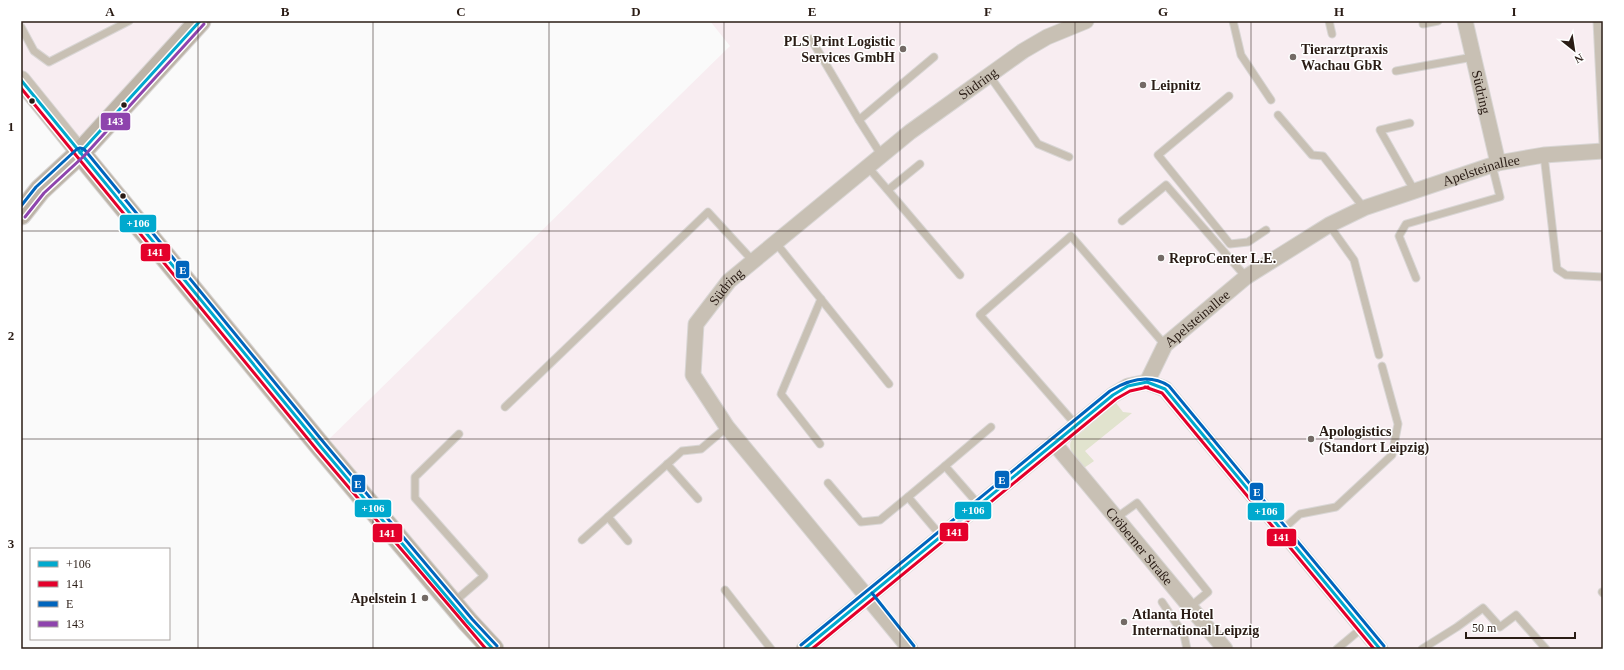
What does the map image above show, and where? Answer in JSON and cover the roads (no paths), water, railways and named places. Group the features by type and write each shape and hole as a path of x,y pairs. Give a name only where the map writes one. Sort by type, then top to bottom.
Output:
{"main road":[{"path":"21,214 40,190 80,153 200,21"},
{"path":"80,153 321,447 452,603 493,649"}],"street":[{"name":"Südring","path":"910,649 868,596 727,427 693,376 696,324 729,281 910,132 989,74 1047,37 1086,21"},
{"name":"Südring","path":"1465,21 1495,164"},
{"path":"21,80 80,153"},
{"name":"Apelsteinallee","path":"1147,382 1165,345 1246,278 1329,225 1364,208 1495,164 1544,155 1603,151"},
{"path":"804,649 1113,395 1128,386 1147,382 1165,389 1380,649"},
{"name":"Cröberner Straße","path":"1054,443 1225,649"}],"lane":[{"path":"21,27 34,50 50,62 129,21"},
{"path":"1233,21 1241,55 1271,100"},
{"path":"1329,21 1332,34"},
{"path":"1423,24 1438,21"},
{"path":"1597,21 1603,143"},
{"path":"811,39 882,156"},
{"path":"1396,71 1473,57"},
{"path":"859,120 934,58"},
{"path":"989,74 1038,144 1069,157"},
{"path":"1229,96 1158,155 1230,244 1248,242 1266,230"},
{"path":"1278,115 1312,155 1323,156 1364,208"},
{"path":"1410,123 1380,130 1414,190"},
{"path":"1544,155 1557,269 1566,275 1603,277"},
{"path":"888,190 920,164"},
{"path":"1416,278 1399,236 1406,224 1500,197 1495,164"},
{"path":"868,167 960,275"},
{"path":"1122,221 1166,185 1246,278"},
{"path":"505,407 708,212 753,261"},
{"path":"1329,225 1354,260 1379,355"},
{"path":"1076,425 980,315 1071,236 1165,345"},
{"path":"776,243 889,384"},
{"path":"820,444 780,394 821,299"},
{"path":"1282,530 1300,514 1336,507 1392,455 1398,424 1382,366"},
{"path":"582,540 682,451 701,449 727,427"},
{"path":"828,483 861,522 880,520 991,427"},
{"path":"452,603 484,576 416,498 415,477 459,434"},
{"path":"667,464 698,499"},
{"path":"945,466 979,505"},
{"path":"908,497 941,536"},
{"path":"1116,518 1137,503 1208,592 1190,607"},
{"path":"608,517 628,541"},
{"path":"725,590 771,649"},
{"path":"1162,602 1173,616 1184,635 1187,649"},
{"path":"1422,649 1431,646 1483,608 1500,627 1516,615 1546,649"},
{"path":"1337,649 1362,628"}],"place":[{"name":"PLS Print Logistic Services GmbH","path":"903,49"},
{"name":"Tierarztpraxis Wachau GbR","path":"1293,57"},
{"name":"Leipnitz","path":"1143,85"},
{"name":"ReproCenter L.E.","path":"1161,258"},
{"name":"Apologistics (Standort Leipzig)","path":"1311,439"},
{"name":"Apelstein 1","path":"425,598"},
{"name":"Atlanta Hotel International Leipzig","path":"1124,622"}]}
